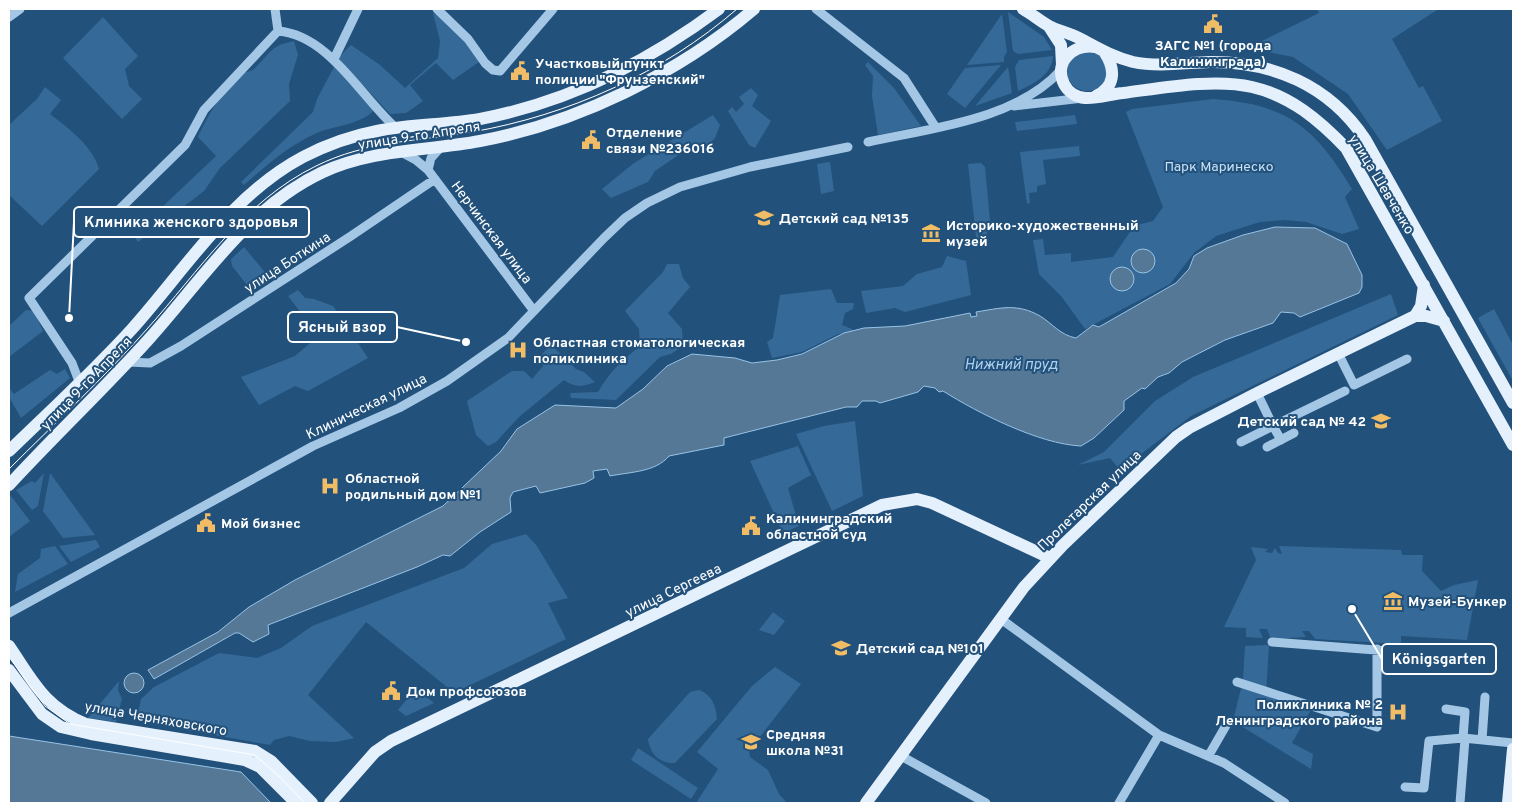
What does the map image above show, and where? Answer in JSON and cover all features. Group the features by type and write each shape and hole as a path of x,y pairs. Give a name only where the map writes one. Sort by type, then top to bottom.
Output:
{"main road":[{"name":"улица 9-го Апреля","path":"9,451 98,366 220,226 261,186 302,158 349,138 374,132 482,118 567,95 632,66 670,44 719,9"},
{"name":"улица 9-го Апреля","path":"9,485 146,343 241,232 276,199 300,183 333,167 398,151 442,146 505,135 591,106 670,68 718,38 754,9"},
{"path":"1024,9 1048,26 1100,50 1112,63 1112,79 1106,90 1090,97 1070,91 1062,78 1061,45 1048,26"},
{"name":"улица Шевченко","path":"1061,67 1068,54 1075,49 1086,46 1133,62 1231,62 1252,64 1295,78 1314,88 1338,107 1357,127 1404,206 1513,403"},
{"name":"улица Шевченко","path":"1090,97 1166,88 1229,84 1251,86 1270,92 1301,107 1322,124 1346,148 1513,445"},
{"path":"1386,217 1404,206"},
{"path":"1415,316 1421,306 1424,285"},
{"path":"1415,316 1426,316 1444,322"},
{"name":"Пролетарская улица","path":"866,803 1024,587 1050,558 1176,437 1257,393 1415,316"},
{"path":"1482,388 1499,378"},
{"name":"улица Сергеева","path":"330,803 375,752 391,742 882,505 917,499 932,503 1050,558"},
{"name":"улица Черняховского","path":"9,646 51,704 67,716 86,724 255,751 271,761 312,803"},
{"name":"улица Черняховского","path":"9,670 42,714 61,727 91,734 245,760 260,767 296,803"},
{"path":"1508,803 1513,749"}],"street":[{"path":"9,17 20,9"},
{"path":"275,9 278,31"},
{"path":"334,60 358,9"},
{"path":"437,9 468,39 485,63 493,70 500,71 553,9"},
{"path":"816,9 904,78 936,128"},
{"path":"278,31 288,32 324,51 396,128"},
{"path":"80,384 72,363 29,298 185,145 204,110 278,31"},
{"path":"1011,106 1046,85 1061,67"},
{"path":"868,142 936,128 1011,106 1090,97"},
{"path":"374,132 380,120 379,109"},
{"path":"428,170 431,158 442,146"},
{"name":"Клиническая улица","path":"9,613 314,446 399,408 447,381 508,338 604,238 625,218 647,203 680,187 750,167 848,147"},
{"name":"Нерчинская улица","path":"398,151 416,160 428,170 534,311"},
{"name":"улица Боткина","path":"150,363 181,346 336,246 435,179"},
{"path":"146,343 145,355 150,363"},
{"path":"1338,354 1354,385 1407,359"},
{"path":"128,362 150,363"},
{"path":"72,363 81,368 90,369 98,366"},
{"path":"1240,442 1345,391"},
{"path":"1257,393 1281,440"},
{"path":"1267,448 1294,433"},
{"path":"1001,619 1159,735 1224,763 1285,803"},
{"path":"1272,642 1479,658"},
{"path":"1237,682 1377,727 1377,649"},
{"path":"1482,740 1485,697"},
{"path":"1446,709 1465,712 1460,803"},
{"path":"1209,755 1228,722"},
{"path":"1120,803 1159,735"},
{"path":"1405,787 1424,788 1429,741 1464,738 1513,743"},
{"path":"901,756 986,803"}],"green space":[{"path":"1317,9 1436,9 1392,39 1419,88 1423,86 1442,121 1387,150 1348,94 1293,57 1263,51 1258,43 1319,13"},
{"path":"1008,12 1044,37 1052,50 1018,54 1013,51"},
{"path":"433,13 438,15 464,41 479,62 453,80 436,63 410,85 423,101 406,113 390,114 338,58 351,45 380,65 405,88 438,58 440,41"},
{"path":"1002,14 1007,52 1004,62 967,65"},
{"path":"103,17 138,56 125,69 129,86 142,99 122,119 63,58"},
{"path":"294,41 298,55 289,84 290,101 220,168 204,191 138,242 134,236 143,228 142,226 216,156 198,137 211,111 223,93 237,78 243,73 254,69 275,48"},
{"path":"1083,51 1091,51 1098,54 1104,60 1107,71 1104,82 1098,88 1091,91 1083,91 1076,88 1070,82 1067,75 1067,67 1070,60 1076,54"},
{"path":"1053,56 1052,63 1046,74 1036,82 1018,91 1015,67 1019,60"},
{"path":"868,62 894,88 921,126 878,135 872,96 873,76 865,65"},
{"path":"1001,65 965,108 947,94 965,68"},
{"path":"334,67 374,110 369,115 355,122 324,130 307,138 278,156 244,185 241,182 313,112 317,99"},
{"path":"1008,67 1012,93 975,106"},
{"path":"45,87 61,100 50,114 85,145 96,160 99,169 42,226 9,195 9,125 37,99"},
{"path":"751,88 758,95 752,106 771,121 755,148 749,145 728,111 732,107 736,112 744,104 739,97"},
{"name":"Парк Маринеско","path":"1213,99 1261,106 1280,113 1311,135 1325,149 1352,189 1345,197 1359,229 1342,234 1306,222 1284,220 1260,222 1216,236 1194,253 1170,284 1085,329 1061,296 1039,274 1033,240 1043,239 1045,255 1071,253 1071,262 1113,257 1134,226 1153,221 1163,207 1126,112 1132,109"},
{"path":"713,115 720,125 715,138 707,146 690,147 655,171 648,182 611,198 602,189 634,163"},
{"path":"1075,115 1077,124 1017,131 1015,122"},
{"path":"1079,146 1080,156 1043,160 1046,184 1037,186 1037,192 1029,193 1030,203 1027,204 1020,152"},
{"path":"830,162 834,191 821,194 817,164"},
{"path":"981,163 985,167 991,231 987,232 987,238 981,241 982,245 977,246 968,164"},
{"path":"244,247 268,276 251,290 232,266 231,259"},
{"path":"947,256 966,261 971,295 905,312 895,308 866,313 861,291 903,286 917,274 942,267"},
{"path":"667,264 679,264 683,278 690,287 668,313 682,329 683,346 671,354 660,357 616,400 571,398 570,393 598,392 616,367 640,347 639,329 625,311 663,272"},
{"path":"831,289 837,303 854,303 853,309 845,313 842,325 852,329 853,332 838,334 802,352 772,358 767,342 773,338 780,295"},
{"path":"298,290 305,298 314,299 333,306 368,358 308,391 295,386 259,405 241,377 295,356 315,339 306,326 301,313 288,296"},
{"path":"1391,294 1398,315 1191,416 1120,470 1110,458 1078,465 1104,452 1155,401 1193,377"},
{"path":"1494,309 1513,345 1513,381 1478,318"},
{"path":"26,310 34,311 43,331 9,357 9,326"},
{"path":"551,345 576,369 584,372 595,382 579,386 564,380 519,417 496,442 488,446 476,435 467,401 512,371 524,371 532,379 543,366 540,356"},
{"path":"65,369 70,378 21,418 9,397 9,388 14,394 50,370 57,374"},
{"path":"855,421 863,496 832,511 796,434 824,426"},
{"path":"798,446 811,475 788,488 799,526 783,533 750,461"},
{"path":"44,473 38,506 32,510 16,490 32,481 35,483"},
{"path":"50,473 95,535 63,538 43,511"},
{"path":"11,496 30,521 9,537 9,498"},
{"path":"526,534 537,546 568,598 548,603 566,639 460,690 452,691 366,622 308,695 354,738 336,742 310,741 289,736 274,740 270,745 141,722 143,714 138,713 141,699 154,687 219,653 257,658 281,648 312,626 464,568 492,544"},
{"path":"96,540 100,547 71,562 59,546"},
{"path":"55,546 68,564 15,592 18,574 40,558 41,549"},
{"path":"1279,546 1401,550 1402,555 1423,555 1422,571 1441,591 1454,585 1478,580 1467,640 1401,636 1401,644 1315,639 1309,631 1302,631 1306,637 1271,639 1267,629 1259,629 1263,638 1246,637 1246,628 1224,627 1256,560 1251,547 1268,549 1265,552 1272,553 1275,548 1278,553 1282,554"},
{"path":"773,612 785,621 774,635 759,630"},
{"path":"1269,645 1266,693 1312,708 1292,743 1313,754 1311,769 1233,721 1243,680 1245,646"},
{"path":"775,667 801,684 749,751 750,757 768,770 779,794 787,803 696,803 718,769 697,752 752,686"},
{"path":"119,681 118,690 122,699 116,722 88,718"},
{"path":"416,688 434,703 406,716 398,710"},
{"path":"699,690 712,701 716,709 717,719 675,763 660,760 653,753 648,739 690,692"},
{"path":"638,748 698,788 691,799 631,760"}],"water":[{"name":"Нижний пруд","path":"1275,227 1315,228 1347,244 1362,275 1362,287 1359,293 1300,317 1294,313 1281,312 1273,323 1225,340 1182,362 1169,373 1158,377 1145,389 1142,388 1124,401 1124,410 1094,438 1081,446 1064,444 1028,434 973,409 943,391 939,392 935,388 924,386 918,392 880,403 876,401 862,401 857,407 846,407 724,438 724,445 669,456 657,465 642,471 610,476 607,469 593,471 594,478 585,483 540,493 536,486 513,492 510,498 511,512 480,532 450,556 443,555 268,625 269,634 253,642 239,633 235,633 154,679 148,670 218,632 249,607 295,580 443,506 501,451 517,429 555,405 616,408 643,389 667,366 692,354 735,358 752,363 777,360 802,354 844,333 864,328 905,326 970,313 971,317 977,316 976,312 1001,308 1024,309 1032,312 1045,319 1061,332 1076,338 1093,325 1099,327 1176,283 1189,269 1194,256 1207,248 1243,235"},
{"path":"1143,249 1152,252 1155,261 1152,270 1143,273 1134,270 1131,261 1134,252"},
{"path":"1122,267 1131,270 1134,279 1131,288 1122,291 1113,288 1110,279 1113,270"},
{"path":"134,673 141,676 144,683 141,690 134,693 127,690 124,683 127,676"},
{"path":"9,736 241,772 271,803 9,803"}],"tram line":[{"path":"9,469 131,347 224,239 267,198 290,181 316,166 354,151 393,143 472,132 544,115 579,102 646,72 678,53 737,9"},
{"path":"9,657 45,706 70,724 255,755 305,803"}],"place":[{"name":"ЗАГС №1 (города Калининграда)","path":"1213,24"},
{"name":"Участковый пункт полиции \"Фрунзенский\"","path":"520,71"},
{"name":"Отделение связи №236016","path":"591,140"},
{"name":"Детский сад №135","path":"764,218"},
{"name":"Историко-художественный музей","path":"931,233"},
{"name":"Клиника женского здоровья","path":"69,318"},
{"name":"Ясный взор","path":"466,342"},
{"name":"Областная стоматологическая поликлиника","path":"518,350"},
{"name":"Детский сад № 42","path":"1381,421"},
{"name":"Областной родильный дом №1","path":"330,486"},
{"name":"Мой бизнес","path":"206,523"},
{"name":"Калининградский областной суд","path":"751,526"},
{"name":"Музей-Бункер","path":"1393,601"},
{"name":"Königsgarten","path":"1352,609"},
{"name":"Детский сад №101","path":"841,648"},
{"name":"Дом профсоюзов","path":"391,691"},
{"name":"Поликлиника № 2 Ленинградского района","path":"1398,712"},
{"name":"Средняя школа №31","path":"751,742"}]}
